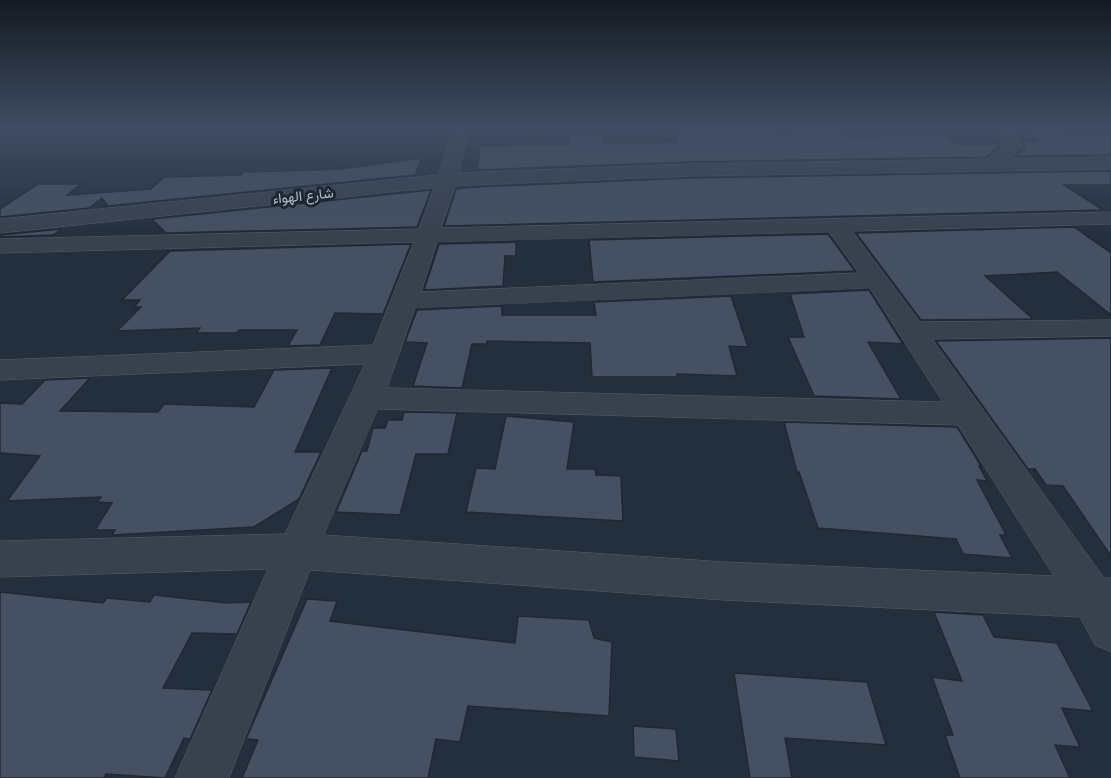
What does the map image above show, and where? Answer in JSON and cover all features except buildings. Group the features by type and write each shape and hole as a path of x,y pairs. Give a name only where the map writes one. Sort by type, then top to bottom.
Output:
{"street":[{"path":"202,778 297,551 367,398 405,301 451,164"},
{"name":"شارع الهواء","path":"0,226 447,180 689,170 1073,164"},
{"path":"0,246 1111,218"},
{"path":"835,224 877,280 966,414 1105,609"},
{"path":"405,301 877,280"},
{"path":"912,331 1111,328"},
{"path":"0,370 383,354"},
{"path":"367,398 966,414"},
{"path":"0,559 297,551 1105,609"}]}
